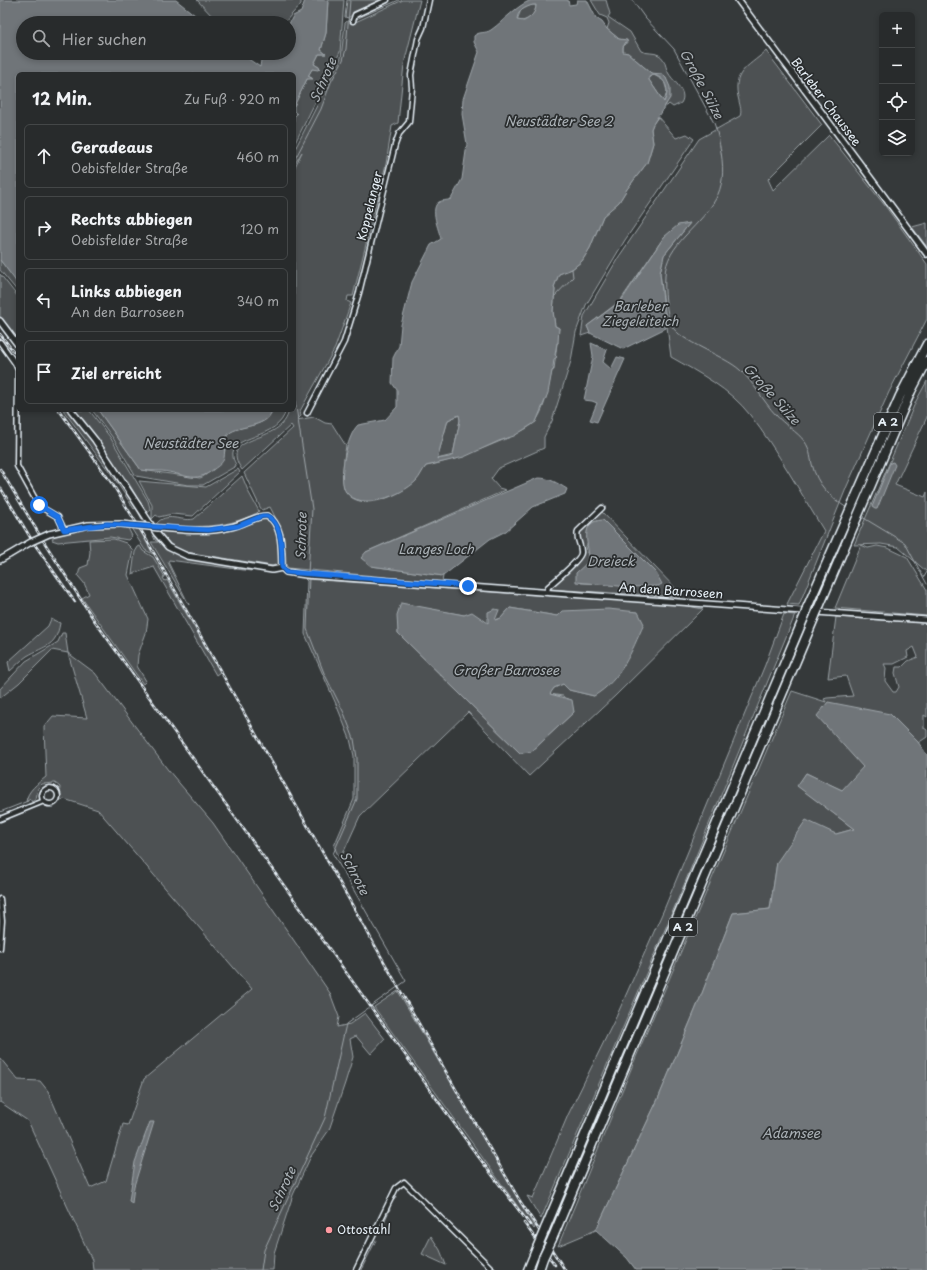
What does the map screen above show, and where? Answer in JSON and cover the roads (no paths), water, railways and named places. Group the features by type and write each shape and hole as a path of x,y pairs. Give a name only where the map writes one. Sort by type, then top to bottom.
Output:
{"highway":[{"name":"A 2","path":"528,1270 853,502 900,396 927,344"},
{"name":"A 2","path":"539,1270 816,612 912,391 927,361"},
{"path":"912,391 927,372"}],"street":[{"path":"353,21 355,15 387,0"},
{"name":"Koppelanger","path":"307,413 341,350 359,293 395,145 399,134 408,122 412,74 418,39 423,28 429,0"},
{"name":"Barleber Chaussee","path":"738,0 927,254"},
{"path":"0,321 16,342"},
{"path":"0,342 16,364"},
{"path":"319,378 324,380"},
{"path":"18,412 18,467 39,506 58,517 64,530"},
{"name":"An den Barroseen","path":"73,412 95,440 157,534 170,548 190,556 272,570 282,568 286,572 306,575 927,620"},
{"path":"547,592 548,587 581,556 581,549 576,535 578,531 602,508"},
{"path":"0,560 49,534 94,524 121,524 200,531 217,530 238,526 262,516 268,516 273,521 281,540 282,568"},
{"path":"0,819 44,801"},
{"path":"0,899 2,925 0,948"},
{"path":"356,1270 398,1185 403,1182 406,1182 493,1270"}],"water":[{"path":"0,0 176,0 196,16 16,16 16,60 250,60 260,67 261,60 296,60 296,16 293,16 301,12 305,0 328,0 326,33 321,50 326,54 319,54 314,64 320,68 318,70 312,69 308,76 313,79 307,79 296,102 296,72 16,72 16,281 0,260"},
{"name":"Neustädter See 2","path":"531,0 568,0 569,5 576,4 577,0 587,0 596,18 602,22 607,29 619,39 627,40 623,47 623,52 628,53 651,73 662,74 666,78 670,87 670,98 651,129 653,143 647,163 619,202 603,216 590,248 582,261 572,269 559,274 554,287 553,311 555,326 559,328 558,343 555,355 557,357 554,359 554,369 552,371 548,393 536,422 514,436 464,457 426,466 416,481 392,496 371,501 361,501 353,498 346,492 343,486 344,458 350,438 358,425 385,420 397,407 397,390 392,383 393,358 399,346 401,325 412,282 431,245 441,239 435,214 436,205 440,201 451,199 462,179 467,144 462,114 463,99 479,52 474,42 474,36 491,30","holes":["536,5 536,8 530,17 524,21 517,20 518,14 522,10","652,75 657,76 666,84 667,93 664,102 649,80 649,77","459,415 460,420 453,455 437,459 448,420"]},
{"name":"Barleber Ziegeleiteich","path":"690,223 664,255 660,273 666,328 623,349 590,333 587,326 621,301 664,237 678,225"},
{"path":"591,343 607,350 603,362 611,369 617,357 625,359 597,422 590,420 597,403 584,400 593,356"},
{"name":"Neustädter See","path":"99,412 271,412 266,420 260,423 231,432 225,441 223,460 217,467 207,474 189,477 169,472 141,470"},
{"path":"893,462 895,465 877,509 875,509 872,507 890,463"},
{"name":"Langes Loch","path":"538,478 550,480 567,489 565,494 533,507 506,531 490,539 443,576 371,566 361,558 366,552"},
{"name":"Dreieck","path":"603,520 656,573 662,584 658,586 629,587 576,582 576,573 589,561 587,530 595,521"},
{"name":"Großer Barrosee","path":"401,603 464,615 472,612 488,623 488,612 495,609 499,610 495,620 501,618 510,608 557,616 562,611 608,609 638,612 644,624 625,664 612,682 604,689 594,696 569,690 563,684 554,688 550,694 572,700 574,712 531,752 520,753 398,633 397,615"},
{"name":"Adamsee","path":"828,702 890,714 918,742 927,755 927,1270 636,1270 627,1258 596,1230 658,1099 699,1001 733,913 770,909 777,862 806,820 836,834 854,829 797,786 806,773 842,790 863,767 817,716"},
{"path":"150,1122 154,1122 134,1186 132,1203 129,1201 135,1162"}],"waterway":[{"name":"Schrote","path":"296,157 321,109 331,82 343,60 346,49 350,0"},
{"path":"356,19 399,0"},
{"name":"Große Sülze","path":"632,0 645,18 674,49 714,123 723,166 720,189 716,199 703,217 671,254 665,270 665,294 668,315 672,326 676,332 683,337 724,359 745,375 776,415 805,442 809,450 817,478 825,490 847,508"},
{"path":"554,297 573,277 572,269"},
{"name":"Schrote","path":"296,407 312,509 308,573"},
{"name":"Große Sülze","path":"862,517 905,543 927,584"},
{"name":"Große Sülze","path":"924,577 927,572"},
{"name":"Schrote","path":"261,1270 264,1250 325,1118 346,1024 406,981 333,854 357,799 357,758 354,739 344,713 324,673 307,629 309,577"},
{"path":"0,812 28,801"},
{"path":"380,1231 390,1209"},
{"path":"361,1270 376,1240"}],"railway":[{"path":"0,334 16,354"},
{"path":"60,412 113,485 145,537 467,1109 520,1201 565,1270"},
{"path":"0,469 39,534 94,620 471,1147 530,1225"},
{"path":"0,487 33,542 75,602"},
{"path":"524,1223 555,1265"}],"place":[{"name":"Ottostahl","path":"329,1230"}]}
